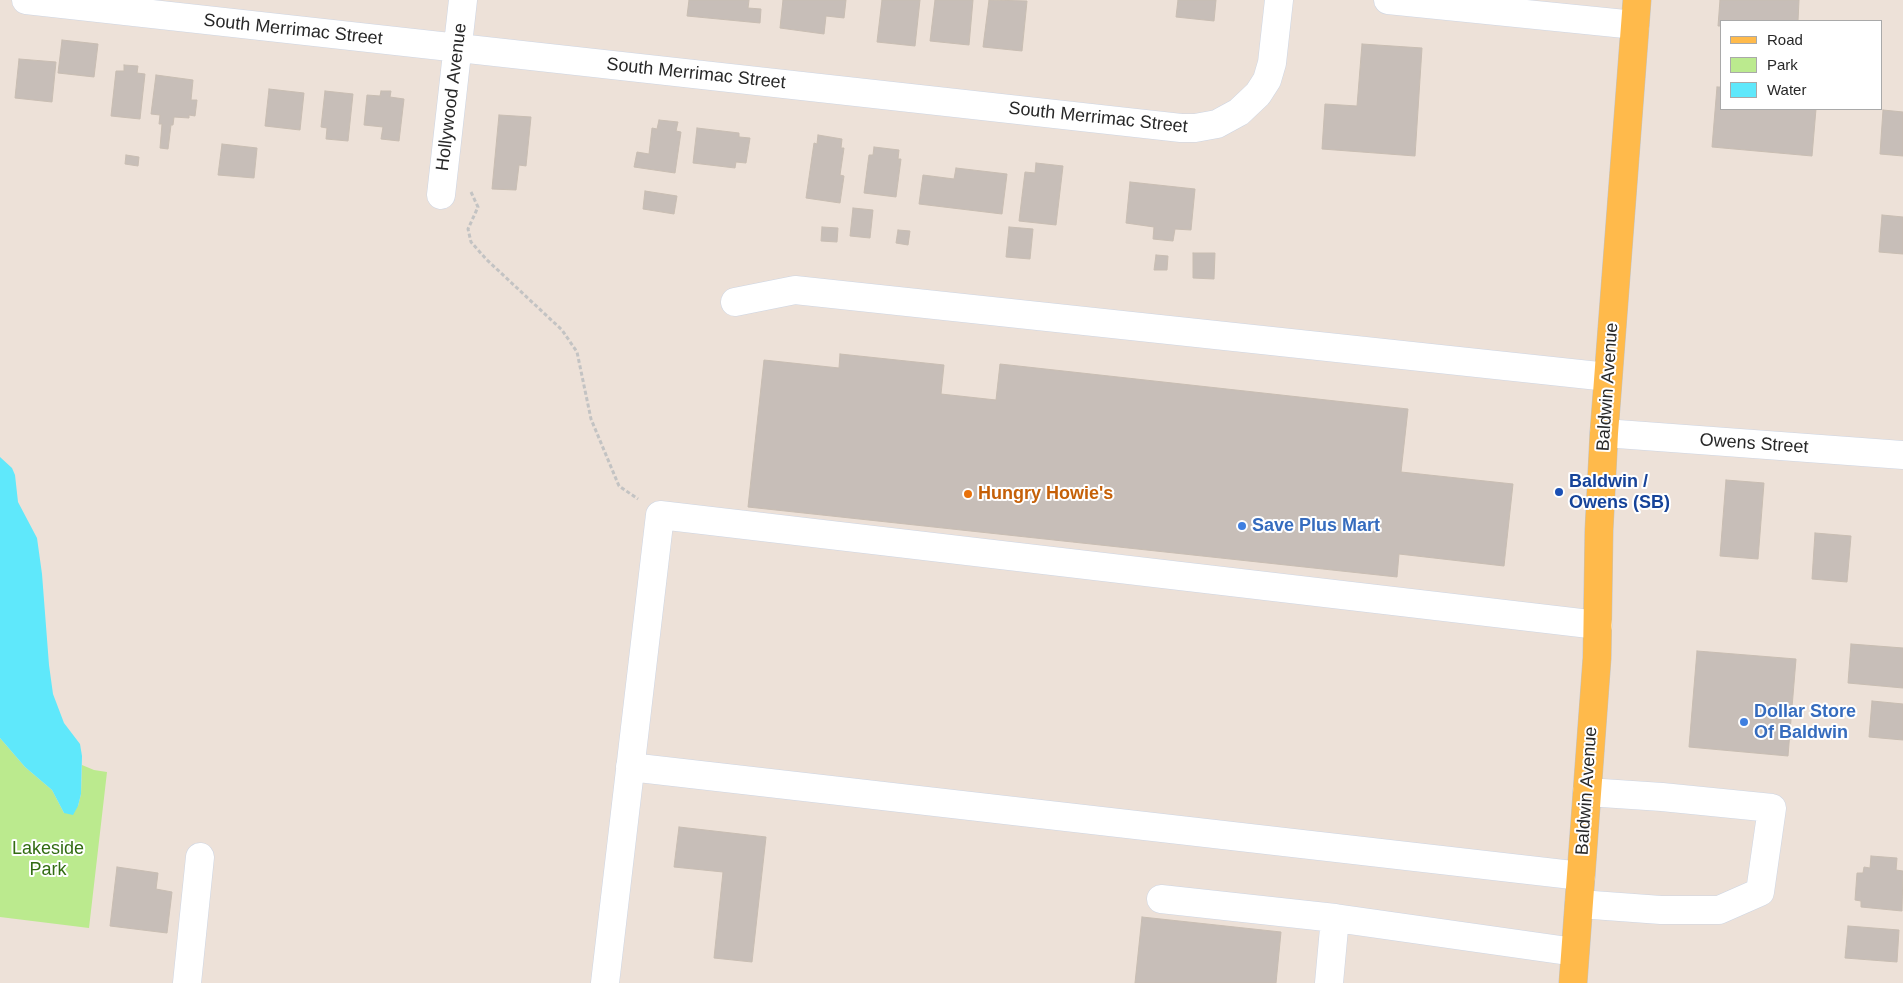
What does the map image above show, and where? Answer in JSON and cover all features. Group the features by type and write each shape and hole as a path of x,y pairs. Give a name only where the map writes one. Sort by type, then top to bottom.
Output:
{"main road":[{"name":"Baldwin Avenue","path":"1573,983 1588,792 1598,625 1599,530 1604,433 1636,13"}],"street":[{"name":"South Merrimac Street","path":"26,0 1182,128 1217,124 1228,119 1249,104 1262,87 1272,63 1279,0"},
{"name":"Hollywood Avenue","path":"441,195 463,0"},
{"path":"1388,0 1636,13"},
{"path":"735,302 795,290 1608,377"},
{"name":"Owens Street","path":"1604,433 1903,456"},
{"path":"604,983 660,515 1598,625"},
{"path":"630,767 1581,876"},
{"path":"1579,904 1661,910 1719,910 1760,892 1772,808 1588,792"},
{"path":"187,983 200,857"},
{"path":"1161,899 1336,918 1575,952"},
{"path":"1329,983 1336,918"}],"path":[{"path":"469,187 478,207 468,229 471,242 486,259 562,330 577,352 591,419 619,486 660,515"}],"green space":[{"name":"Lakeside Park","path":"0,738 25,767 52,790 64,813 78,806 81,794 82,765 94,770 107,772 89,928 0,917"}],"water":[{"path":"0,457 12,468 15,475 18,502 37,538 53,694 64,723 80,744 82,756 81,794 73,815 64,813 52,790 25,767 0,738"}],"building":[{"path":"689,0 749,0 748,8 761,9 760,23 687,16"},
{"path":"783,0 846,0 844,18 826,16 824,34 780,28"},
{"path":"882,0 920,0 915,46 877,42"},
{"path":"935,0 973,0 969,45 930,41"},
{"path":"989,0 1027,1 1022,51 983,47"},
{"path":"1178,0 1216,0 1214,21 1176,17"},
{"path":"1720,0 1799,0 1798,20 1720,20 1720,26 1718,26"},
{"path":"62,40 98,44 94,77 58,73"},
{"path":"1362,44 1422,48 1415,156 1322,149 1325,104 1357,106"},
{"path":"19,59 56,62 52,102 15,98"},
{"path":"124,65 138,66 137,73 145,74 140,119 111,116 116,71 124,71"},
{"path":"156,75 193,80 191,100 197,100 195,116 189,115 189,118 174,117 168,149 160,148 162,124 159,124 160,115 151,114"},
{"path":"1717,87 1720,87 1720,110 1816,110 1812,156 1712,147"},
{"path":"269,89 304,93 300,130 265,126"},
{"path":"325,91 353,94 348,141 326,139 327,128 321,127"},
{"path":"381,91 391,91 390,97 404,99 399,141 381,139 383,127 364,125 367,95 380,96"},
{"path":"1883,110 1903,112 1903,156 1880,154"},
{"path":"499,115 531,117 526,166 519,165 516,190 492,189"},
{"path":"659,120 678,122 676,131 681,132 675,173 634,167 637,152 649,154 652,128 657,129"},
{"path":"697,128 739,133 739,137 750,138 746,163 736,162 735,168 693,163"},
{"path":"818,135 842,139 841,148 844,148 840,175 844,176 840,203 806,198 814,143 817,144"},
{"path":"222,144 257,148 254,178 218,175"},
{"path":"874,147 899,150 898,159 901,159 896,197 864,193 869,155 873,155"},
{"path":"126,155 139,157 138,166 125,164"},
{"path":"1036,163 1063,166 1056,225 1019,221 1025,172 1035,173"},
{"path":"956,168 1007,174 1002,214 919,204 923,175 954,179"},
{"path":"1130,182 1195,189 1191,230 1175,229 1173,241 1153,239 1154,227 1126,223"},
{"path":"645,191 677,196 674,214 643,209"},
{"path":"853,208 873,210 870,238 850,236"},
{"path":"1882,215 1903,217 1903,254 1879,252"},
{"path":"822,227 838,228 837,242 821,241"},
{"path":"1009,227 1033,229 1030,259 1006,257"},
{"path":"898,230 910,231 908,245 896,243"},
{"path":"1193,253 1215,253 1214,279 1193,278"},
{"path":"1156,255 1168,256 1167,270 1154,270"},
{"path":"840,354 944,365 941,394 996,400 1000,364 1408,409 1401,472 1513,484 1504,566 1399,554 1397,577 748,507 764,360 839,368"},
{"path":"1726,480 1764,483 1758,559 1720,556"},
{"path":"1815,533 1851,536 1847,582 1812,579"},
{"path":"1851,644 1903,648 1903,688 1848,683"},
{"path":"1697,651 1796,659 1788,756 1689,747"},
{"path":"1872,701 1903,704 1903,740 1869,737"},
{"path":"679,827 766,837 752,962 714,958 723,872 674,867"},
{"path":"1871,856 1897,858 1896,870 1903,871 1902,911 1861,907 1861,901 1855,900 1857,873 1863,873 1864,867 1870,868"},
{"path":"117,867 158,873 156,889 172,892 167,933 110,926"},
{"path":"1142,917 1281,932 1276,983 1135,983"},
{"path":"1848,926 1899,930 1897,962 1845,958"}],"place":[{"name":"Baldwin / Owens (SB)","path":"1559,492"},
{"name":"Hungry Howie's","path":"968,494"},
{"name":"Save Plus Mart","path":"1242,526"},
{"name":"Dollar Store Of Baldwin","path":"1744,722"}]}
